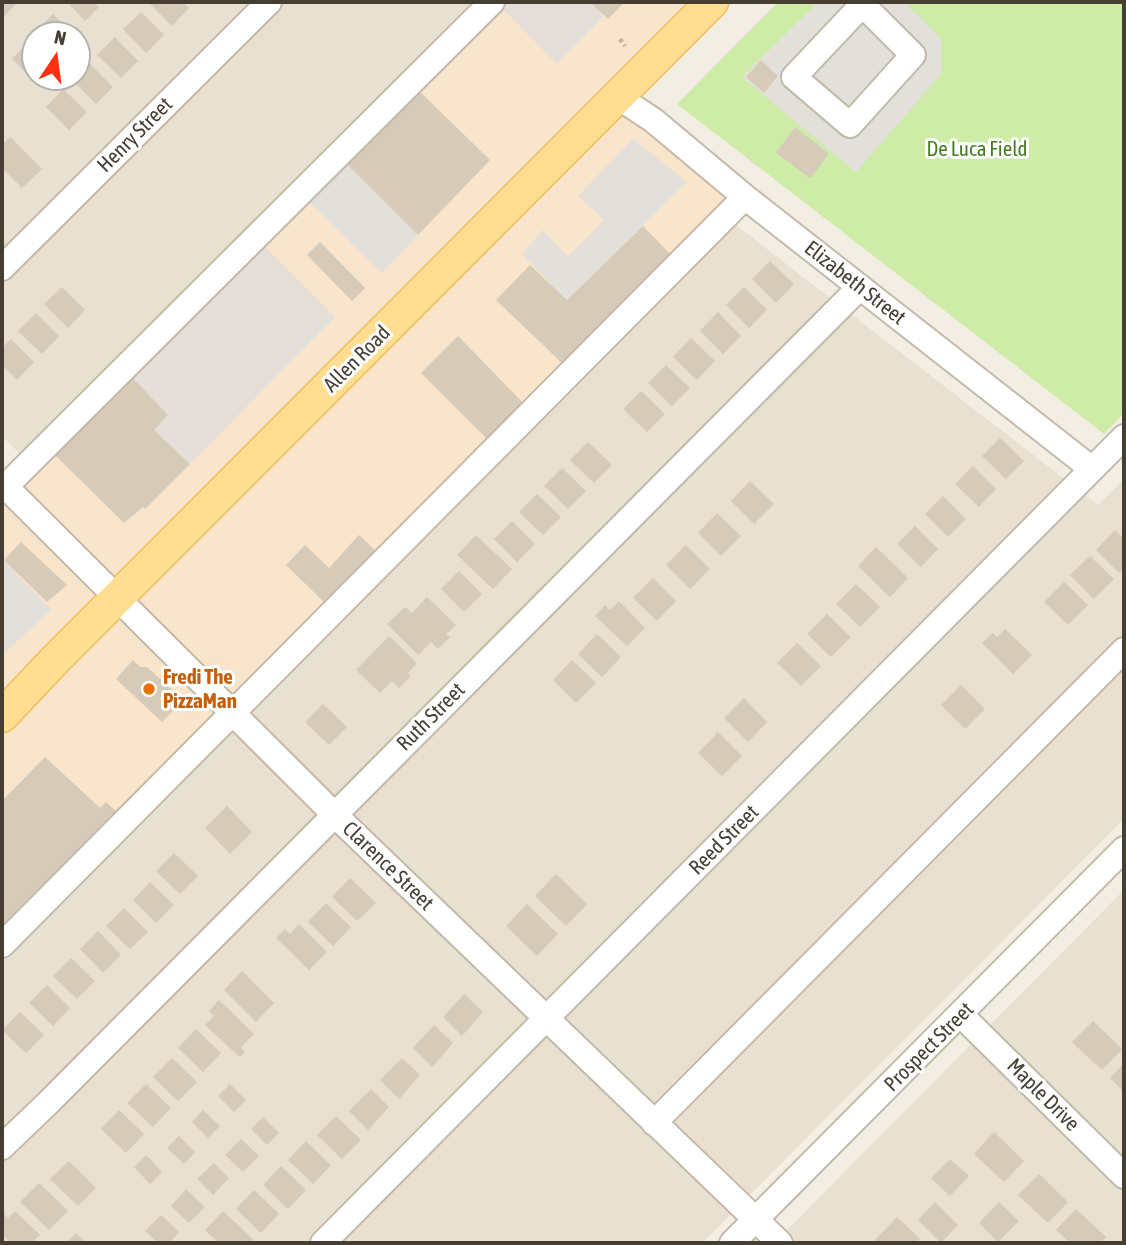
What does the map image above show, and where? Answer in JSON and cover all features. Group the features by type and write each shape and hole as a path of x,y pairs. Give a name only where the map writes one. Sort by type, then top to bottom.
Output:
{"main road":[{"name":"Allen Road","path":"2,716 712,2"}],"street":[{"name":"Henry Street","path":"2,268 269,2"},
{"path":"3,486 492,2"},
{"path":"861,3 913,55 850,125 794,77 861,3"},
{"name":"Elizabeth Street","path":"618,97 653,120 745,197 1092,469"},
{"path":"2,945 745,197"},
{"name":"Ruth Street","path":"2,1147 860,287"},
{"name":"Reed Street","path":"323,1243 1124,436"},
{"name":"Clarence Street","path":"3,486 335,815 780,1243"},
{"path":"654,1123 1124,650"},
{"name":"Prospect Street","path":"732,1243 1124,849"},
{"name":"Maple Drive","path":"961,1015 1124,1176"}],"path":[{"path":"620,39 625,46"}],"shaded area":[{"path":"2,2 472,2 20,454 2,436"},
{"path":"492,2 712,2 618,97 745,197 2,945 2,490"},
{"path":"502,2 590,2 604,16 557,64 499,5"},
{"path":"818,2 905,2 941,39 941,74 856,172 742,77"},
{"path":"633,139 687,182 567,300 522,254 543,230 568,257 604,220 578,196"},
{"path":"345,162 418,235 382,273 307,200"},
{"path":"732,222 1098,505 1124,479 1124,819 702,1243 2,1243 2,956"},
{"path":"262,244 335,317 190,464 154,430 168,415 131,376"},
{"path":"2,558 51,610 2,655"},
{"path":"1124,890 1124,1243 774,1243"}],"green space":[{"name":"De Luca Field","path":"778,2 1124,2 1124,413 1104,434 677,104"}],"building":[{"path":"2,2 12,2 15,5 2,18"},
{"path":"73,2 94,2 99,7 85,21 70,5"},
{"path":"148,2 183,2 189,8 172,26"},
{"path":"590,2 625,2 608,19"},
{"path":"141,12 164,35 146,53 123,29"},
{"path":"53,14 60,21 46,21"},
{"path":"115,37 138,61 121,78 97,55"},
{"path":"21,49 21,68 12,59"},
{"path":"761,60 778,76 764,93 746,77"},
{"path":"91,65 113,87 96,104 83,91 91,91"},
{"path":"416,88 490,160 418,235 345,162"},
{"path":"61,91 65,91 87,112 69,130 46,107"},
{"path":"795,127 829,154 810,178 776,153"},
{"path":"10,137 42,169 22,188 2,168 2,145"},
{"path":"643,226 671,255 563,364 496,300 530,265 567,300"},
{"path":"320,242 365,288 352,301 307,255"},
{"path":"770,261 794,284 776,303 752,279"},
{"path":"62,287 85,310 68,328 44,304"},
{"path":"744,287 767,310 749,328 726,305"},
{"path":"718,312 741,336 723,354 700,331"},
{"path":"36,313 59,336 42,354 18,331"},
{"path":"458,336 524,404 488,440 421,373"},
{"path":"691,338 715,361 697,380 673,357"},
{"path":"11,339 34,362 17,380 2,365 2,348"},
{"path":"666,365 690,388 672,406 648,383"},
{"path":"131,376 168,415 154,430 190,464 145,509 143,507 124,523 54,454"},
{"path":"641,391 665,414 647,432 623,409"},
{"path":"1000,438 1024,461 1006,479 982,456"},
{"path":"588,442 612,465 594,483 570,460"},
{"path":"973,466 996,489 979,507 955,484"},
{"path":"562,468 586,491 568,509 544,486"},
{"path":"750,481 774,504 754,524 731,501"},
{"path":"537,494 561,517 543,535 519,512"},
{"path":"943,496 966,519 948,537 925,514"},
{"path":"717,513 741,536 721,556 698,533"},
{"path":"512,521 535,544 517,562 494,539"},
{"path":"915,526 938,549 921,567 897,544"},
{"path":"1115,530 1124,539 1124,568 1119,573 1096,550"},
{"path":"359,535 378,553 327,605 286,565 305,545 329,568"},
{"path":"476,535 512,569 493,589 457,555"},
{"path":"21,542 67,585 47,602 4,560"},
{"path":"686,545 710,569 690,589 666,565"},
{"path":"876,547 908,578 890,597 858,566"},
{"path":"1090,556 1114,579 1094,599 1070,575"},
{"path":"459,571 482,594 464,612 441,589"},
{"path":"653,578 676,601 657,621 633,598"},
{"path":"1064,582 1088,605 1068,625 1044,602"},
{"path":"856,584 880,607 860,627 836,604"},
{"path":"427,597 456,625 446,634 450,637 438,649 431,642 418,655 387,624 405,607 412,613"},
{"path":"619,601 645,628 627,646 595,616 605,605 610,610"},
{"path":"827,614 851,637 831,657 807,634"},
{"path":"1005,629 1032,655 1013,674 982,643 993,633 997,637"},
{"path":"597,634 621,657 602,677 578,654"},
{"path":"389,636 417,663 408,673 411,676 399,688 392,681 380,693 356,670"},
{"path":"797,643 821,666 801,686 777,663"},
{"name":"Fredi The PizzaMan","path":"133,660 140,667 147,667 183,700 162,722 116,679"},
{"path":"572,660 596,683 576,703 553,680"},
{"path":"961,685 985,709 965,729 941,705"},
{"path":"744,698 767,722 748,742 724,718"},
{"path":"323,704 347,727 329,745 305,722"},
{"path":"718,732 742,756 722,776 698,753"},
{"path":"45,757 100,808 106,802 117,812 2,927 2,801"},
{"path":"227,806 252,832 230,854 205,828"},
{"path":"174,853 198,876 180,894 156,871"},
{"path":"556,874 587,904 566,926 535,896"},
{"path":"350,878 376,903 357,921 332,897"},
{"path":"150,882 174,905 156,923 133,900"},
{"path":"326,903 351,927 333,946 308,922"},
{"path":"527,904 558,934 537,956 506,926"},
{"path":"124,908 148,932 130,949 106,926"},
{"path":"299,924 327,952 309,970 276,938 285,929 290,934"},
{"path":"98,931 121,955 103,973 80,949"},
{"path":"71,958 95,981 77,999 53,976"},
{"path":"242,971 274,1003 256,1022 224,990"},
{"path":"47,985 70,1008 53,1026 29,1003"},
{"path":"464,994 483,1012 462,1036 443,1017"},
{"path":"219,1000 254,1034 241,1047 245,1052 240,1057 205,1025 214,1016 209,1011"},
{"path":"20,1012 44,1035 26,1053 2,1030"},
{"path":"1093,1021 1122,1049 1102,1070 1072,1042"},
{"path":"434,1025 453,1043 432,1067 413,1048"},
{"path":"196,1029 221,1053 203,1072 178,1048"},
{"path":"172,1058 197,1082 178,1101 153,1077"},
{"path":"402,1058 420,1075 399,1099 380,1080"},
{"path":"1124,1063 1124,1092 1110,1078"},
{"path":"146,1084 171,1108 153,1127 127,1103"},
{"path":"230,1084 246,1100 234,1112 218,1096"},
{"path":"371,1089 389,1107 368,1130 349,1111"},
{"path":"119,1110 144,1134 126,1153 101,1129"},
{"path":"203,1110 220,1126 208,1138 192,1122"},
{"path":"336,1116 361,1140 342,1159 317,1135"},
{"path":"263,1117 279,1133 267,1145 251,1129"},
{"path":"994,1132 1024,1161 1004,1182 974,1154"},
{"path":"179,1136 195,1152 184,1164 167,1148"},
{"path":"241,1139 259,1156 243,1172 225,1155"},
{"path":"306,1141 331,1165 313,1184 288,1160"},
{"path":"146,1155 162,1172 150,1184 134,1167"},
{"path":"950,1159 969,1176 950,1196 931,1178"},
{"path":"69,1161 96,1188 78,1206 50,1179"},
{"path":"214,1163 229,1178 213,1195 197,1179"},
{"path":"281,1166 306,1190 288,1209 263,1185"},
{"path":"1039,1174 1068,1202 1048,1223 1018,1195"},
{"path":"39,1183 68,1211 49,1230 20,1202"},
{"path":"186,1189 205,1207 189,1223 171,1206"},
{"path":"254,1190 279,1214 261,1233 236,1209"},
{"path":"935,1202 958,1225 941,1243 918,1220"},
{"path":"999,1202 1019,1221 998,1242 979,1223"},
{"path":"1076,1209 1106,1237 1100,1243 1070,1243 1056,1230"},
{"path":"15,1211 40,1235 32,1243 11,1243 2,1235 2,1216 4,1214 8,1218"},
{"path":"223,1211 254,1240 251,1243 219,1243 205,1230"},
{"path":"161,1215 179,1232 169,1243 158,1243 145,1231"},
{"path":"897,1217 920,1239 916,1243 872,1243"},
{"path":"76,1233 87,1243 66,1243"}],"place":[{"name":"Fredi The PizzaMan","path":"149,689"}]}
